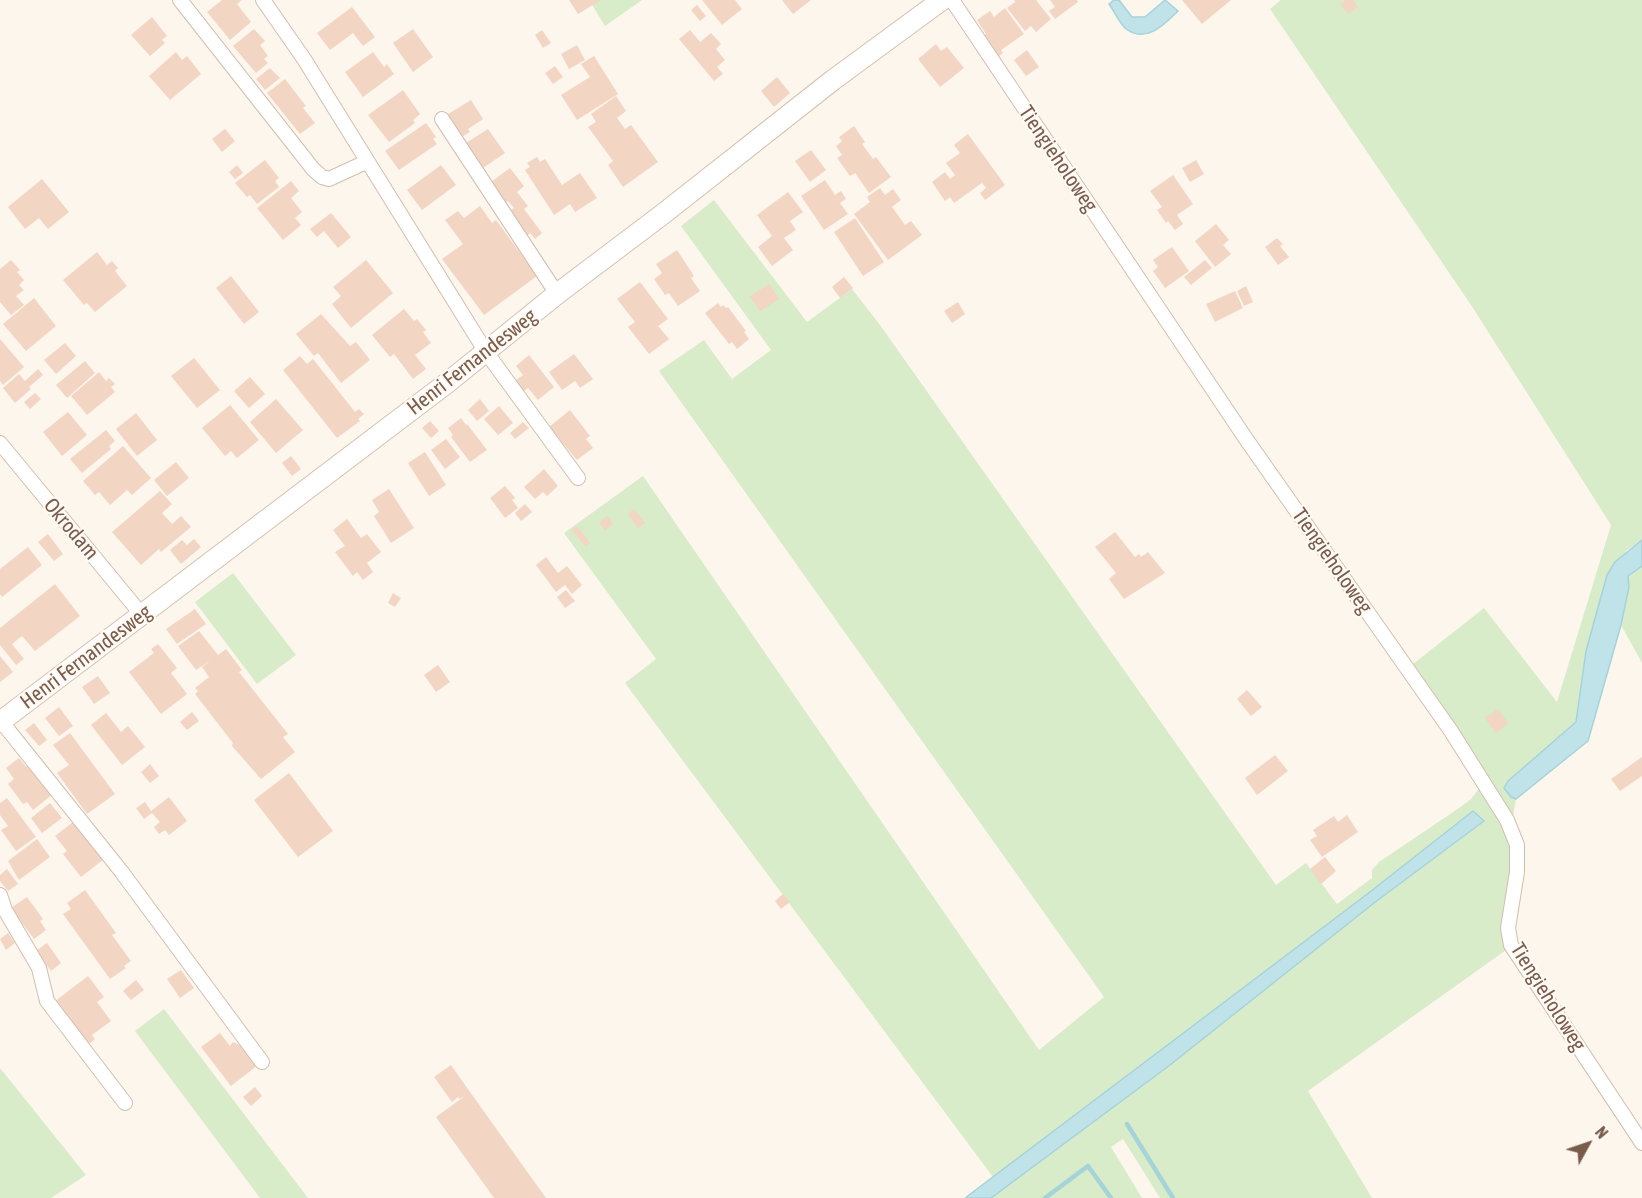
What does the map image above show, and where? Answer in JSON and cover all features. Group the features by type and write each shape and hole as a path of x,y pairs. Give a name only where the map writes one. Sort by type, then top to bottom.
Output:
{"street":[{"path":"180,0 312,169 322,177 329,179 366,162"},
{"path":"263,0 304,59 486,352 578,478"},
{"name":"Henri Fernandesweg","path":"1,722 486,352 557,294 833,80 942,0"},
{"name":"Tiengieholoweg","path":"951,0 1260,458 1451,731 1506,820 1517,845 1517,872 1508,928 1511,945 1642,1143"},
{"path":"442,119 557,294"},
{"name":"Okrodam","path":"0,443 142,615"},
{"path":"1,722 121,871 262,1062"},
{"path":"0,895 5,910 39,968 46,1001 125,1103"}],"green space":[{"path":"589,0 642,0 605,26"},
{"path":"1281,0 1642,0 1642,540 1626,551 1596,619 1586,651 1576,722 1509,781 1505,788 1511,797 1516,799 1513,817 1493,791 1413,664 1484,608 1557,702 1611,525 1473,308 1270,9"},
{"path":"714,200 807,322 852,289 880,325 1276,885 1306,863 1337,904 1372,878 1372,870 1379,862 1462,806 1481,786 1511,839 1513,861 1509,948 1308,1091 1372,1198 1160,1198 1123,1139 1111,1147 1142,1198 991,1198 1170,1065 1374,903 1484,821 1473,811 1366,895 993,1177 625,683 656,659 564,533 643,476 1039,1050 1104,997 659,371 704,340 732,379 771,350 681,226"},
{"path":"1642,566 1642,663 1621,625 1629,587 1628,576"},
{"path":"233,573 296,655 257,684 195,602"},
{"path":"164,1009 308,1198 260,1198 135,1031"},
{"path":"0,1068 86,1175 51,1198 0,1198"}],"water":[{"path":"1114,0 1119,0 1132,17 1145,17 1165,0 1178,11 1154,31 1147,34 1132,33 1123,26 1109,4"},
{"path":"1642,540 1642,566 1628,576 1629,587 1621,625 1588,741 1516,799 1511,797 1504,788 1508,781 1576,722 1586,651 1607,575 1615,562"},
{"path":"1473,811 1484,821 1374,903 1170,1065 991,1198 965,1198 1366,895"}],"building":[{"path":"222,0 242,0 237,4 251,22 230,40 207,12"},
{"path":"569,0 601,0 578,14"},
{"path":"702,0 735,0 742,9 722,25"},
{"path":"782,0 811,0 793,14"},
{"path":"1014,0 1036,0 1051,19 1036,32 1031,26 1025,31 1007,8 1015,2"},
{"path":"1050,0 1077,0 1078,2 1055,19 1049,11 1055,7"},
{"path":"1182,0 1231,0 1202,24"},
{"path":"1346,0 1353,0 1358,7 1348,14 1340,4"},
{"path":"697,5 706,16 700,21 691,10"},
{"path":"352,7 375,37 363,46 353,33 330,50 317,33"},
{"path":"1005,8 1024,34 1001,50 1003,53 998,57 983,36 986,34 977,20 990,11 994,17"},
{"path":"152,17 167,36 162,40 165,43 150,56 131,35"},
{"path":"254,29 265,41 260,45 268,56 264,59 268,63 256,73 233,46"},
{"path":"413,29 433,57 413,72 393,43"},
{"path":"542,30 551,43 543,48 535,35"},
{"path":"690,30 700,42 711,33 721,44 716,49 725,60 717,67 723,74 714,81 679,39"},
{"path":"936,44 941,51 947,47 964,68 940,87 918,59"},
{"path":"577,45 585,60 569,69 561,54"},
{"path":"1027,50 1039,67 1026,76 1014,60"},
{"path":"176,52 182,60 187,56 201,74 170,100 149,76"},
{"path":"373,52 384,67 387,64 394,74 363,97 345,72"},
{"path":"594,56 618,94 577,120 561,95 590,77 581,64"},
{"path":"555,66 563,77 553,84 545,73"},
{"path":"270,68 280,78 265,90 256,79"},
{"path":"777,77 790,93 774,107 761,91"},
{"path":"285,79 306,106 303,108 315,123 300,134 267,93"},
{"path":"403,90 420,114 413,120 415,123 389,142 368,115"},
{"path":"616,96 626,111 617,118 625,129 631,125 658,162 623,187 608,165 613,161 588,127 596,122 591,114"},
{"path":"471,100 483,119 468,129 470,132 460,138 445,116"},
{"path":"426,123 436,137 433,139 437,144 399,170 385,151"},
{"path":"854,126 865,142 862,144 873,159 876,157 891,177 869,193 855,173 850,176 837,158 842,155 836,146 842,141 839,137"},
{"path":"225,129 235,141 222,152 212,139"},
{"path":"488,129 505,153 483,168 466,143"},
{"path":"968,134 1005,185 985,200 980,193 986,188 982,183 954,203 950,197 945,201 932,182 945,172 950,179 955,175 946,163 960,153 954,145"},
{"path":"811,150 826,170 810,182 795,161"},
{"path":"537,157 540,162 545,159 562,185 580,173 597,198 575,212 570,204 554,215 525,170 530,167 527,163"},
{"path":"265,160 279,178 275,181 279,187 257,204 250,195 247,197 235,183"},
{"path":"1196,160 1204,174 1190,182 1182,168"},
{"path":"237,165 243,173 235,179 229,172"},
{"path":"441,165 456,185 422,210 407,190"},
{"path":"510,168 524,186 517,192 528,206 524,209 542,233 535,239 530,233 526,237 507,213 514,208 508,201 504,205 491,182"},
{"path":"1173,175 1193,204 1177,215 1183,224 1175,230 1168,221 1166,223 1157,210 1162,207 1150,191"},
{"path":"42,179 69,212 48,229 39,218 25,229 8,207"},
{"path":"825,180 835,195 841,191 846,199 840,203 848,214 824,230 801,196"},
{"path":"291,181 299,191 291,198 302,212 295,218 301,225 283,240 257,208"},
{"path":"880,188 885,195 893,189 901,200 892,207 905,225 911,221 922,235 888,260 854,214 870,202 867,197"},
{"path":"788,192 803,212 790,221 796,230 784,238 793,250 772,266 758,247 772,236 757,215"},
{"path":"480,206 492,223 496,220 537,276 484,315 442,259 463,244 445,220 458,211 464,218"},
{"path":"331,213 351,237 338,248 324,231 317,237 310,229"},
{"path":"855,218 884,262 863,276 834,232"},
{"path":"1216,224 1229,240 1223,245 1231,254 1215,267 1195,241"},
{"path":"1277,238 1283,244 1280,246 1289,257 1278,265 1265,247"},
{"path":"1172,247 1189,271 1165,288 1153,271 1158,267 1153,260"},
{"path":"677,250 694,276 691,278 700,291 678,306 669,293 665,295 654,279 662,273 656,264"},
{"path":"97,252 107,265 112,261 118,268 115,271 127,286 95,312 87,303 84,305 63,280"},
{"path":"11,260 20,270 17,272 24,280 19,285 24,290 16,296 24,305 11,315 0,302 0,269"},
{"path":"366,260 393,293 351,328 332,304 341,296 333,287"},
{"path":"1205,260 1212,268 1191,285 1184,277"},
{"path":"231,276 259,312 244,324 216,288"},
{"path":"844,277 853,288 840,298 832,287"},
{"path":"640,282 668,319 658,326 669,339 649,354 628,327 635,322 617,299"},
{"path":"769,284 779,299 760,311 750,296"},
{"path":"1246,286 1253,302 1244,306 1237,291"},
{"path":"1235,291 1243,308 1215,322 1206,304"},
{"path":"34,298 56,326 26,351 3,324"},
{"path":"958,302 965,314 952,323 944,311"},
{"path":"718,303 721,307 723,305 728,307 746,331 744,332 749,339 737,349 732,342 729,344 705,313"},
{"path":"404,309 426,330 423,332 431,343 415,355 426,369 413,379 394,354 390,357 372,335"},
{"path":"321,314 350,346 356,342 370,360 341,383 318,353 314,356 296,334"},
{"path":"0,339 24,367 3,385 0,381"},
{"path":"65,343 76,356 56,374 44,360"},
{"path":"574,354 593,379 580,388 575,381 562,390 549,372"},
{"path":"529,355 554,387 538,400 528,388 522,393 513,382 523,375 516,366"},
{"path":"300,356 307,364 313,359 355,412 359,409 364,414 358,419 360,421 337,438 283,370"},
{"path":"194,358 220,390 197,408 171,376"},
{"path":"85,361 95,373 67,398 56,385"},
{"path":"38,369 43,375 15,403 3,388 19,374 25,381"},
{"path":"99,372 106,381 109,378 115,384 111,387 115,392 87,415 71,396"},
{"path":"250,377 265,394 249,408 234,391"},
{"path":"35,393 41,399 30,409 24,402"},
{"path":"276,399 303,430 276,453 250,422"},
{"path":"480,399 489,411 477,421 468,410"},
{"path":"230,405 259,440 237,458 231,451 225,456 202,428"},
{"path":"499,406 513,423 498,435 484,419"},
{"path":"570,410 590,436 586,439 593,448 577,460 549,427"},
{"path":"68,412 87,435 62,456 43,432"},
{"path":"136,413 157,440 137,456 116,429"},
{"path":"461,418 487,450 470,462 451,437 453,435 448,428"},
{"path":"430,421 439,431 431,438 422,428"},
{"path":"523,422 529,428 515,439 510,433"},
{"path":"106,430 115,441 109,446 111,449 82,473 70,459"},
{"path":"446,439 460,457 445,469 431,450"},
{"path":"123,446 151,478 132,495 127,490 110,505 99,492 95,495 83,481"},
{"path":"425,452 446,485 429,496 408,463"},
{"path":"291,456 301,469 292,476 282,463"},
{"path":"176,462 189,478 167,496 154,480"},
{"path":"544,469 558,486 547,496 543,492 535,499 524,487"},
{"path":"505,486 515,498 512,500 518,508 505,518 490,498"},
{"path":"389,489 414,528 391,543 374,516 379,512 372,500"},
{"path":"160,491 172,504 162,513 172,524 181,516 191,527 161,552 159,549 141,565 112,532"},
{"path":"525,504 532,512 521,521 515,513"},
{"path":"634,509 645,523 638,528 628,514"},
{"path":"607,516 613,524 605,530 599,523"},
{"path":"347,519 361,538 367,534 381,552 367,563 373,572 363,580 357,572 353,576 335,552 345,546 333,530"},
{"path":"577,526 590,543 586,547 572,530"},
{"path":"1115,532 1135,557 1139,554 1141,557 1148,552 1165,573 1124,599 1109,579 1116,573 1095,547"},
{"path":"48,534 63,554 54,561 38,542"},
{"path":"194,539 201,547 181,564 170,550 182,540 187,545"},
{"path":"28,547 42,565 2,597 0,569"},
{"path":"546,557 558,573 567,566 582,585 572,594 565,585 556,592 536,565"},
{"path":"55,584 80,616 35,651 22,636 12,644 24,659 16,665 0,645 0,628"},
{"path":"566,590 575,601 565,608 557,597"},
{"path":"393,593 401,598 395,607 388,603"},
{"path":"195,609 206,624 177,644 166,629"},
{"path":"199,631 218,655 226,649 242,670 239,672 288,734 283,737 295,752 261,779 232,746 233,743 195,694 198,691 195,688 209,677 202,667 211,660 196,670 178,646"},
{"path":"158,644 177,668 171,673 187,694 161,714 129,672 154,653 151,649"},
{"path":"0,656 13,672 0,682"},
{"path":"438,665 450,682 436,692 424,675"},
{"path":"98,676 110,693 94,704 82,687"},
{"path":"1247,690 1262,707 1251,716 1237,699"},
{"path":"59,707 73,726 59,736 45,718"},
{"path":"1498,709 1508,723 1496,733 1485,718"},
{"path":"192,712 199,721 187,730 180,722"},
{"path":"106,713 121,732 128,726 145,747 122,765 91,725"},
{"path":"34,723 47,740 39,746 25,730"},
{"path":"70,733 115,794 87,814 57,773 69,765 53,745"},
{"path":"1275,755 1288,771 1257,795 1245,778"},
{"path":"1642,757 1642,776 1620,791 1611,779"},
{"path":"19,758 26,767 29,764 53,794 33,810 27,802 23,804 8,784 14,779 6,768"},
{"path":"150,764 159,776 150,783 141,772"},
{"path":"289,773 333,831 298,857 254,800"},
{"path":"169,797 187,821 169,835 165,830 159,834 154,827 160,822 152,813 144,819 136,808 145,802 151,811"},
{"path":"7,798 36,837 16,851 1,830 8,826 0,815 0,803"},
{"path":"50,803 62,818 42,833 31,818"},
{"path":"1347,815 1358,832 1322,857 1310,840 1317,836 1313,830 1334,816 1338,822"},
{"path":"73,822 104,859 81,877 63,854 67,851 55,836"},
{"path":"37,839 50,857 19,880 8,861"},
{"path":"1325,857 1336,871 1321,884 1310,869"},
{"path":"7,869 18,884 8,891 0,881 0,875"},
{"path":"85,890 116,933 112,935 131,961 124,966 126,968 110,979 63,914 71,909 67,903"},
{"path":"783,894 790,902 781,909 775,901"},
{"path":"27,897 43,919 40,921 46,930 34,939 11,908"},
{"path":"8,933 15,943 6,950 0,939"},
{"path":"47,943 61,963 51,971 36,951"},
{"path":"181,970 194,988 180,998 167,979"},
{"path":"88,976 104,997 97,1002 111,1021 92,1035 95,1039 87,1045 54,1002"},
{"path":"136,980 144,990 131,1000 123,991"},
{"path":"220,1033 230,1046 233,1042 244,1047 258,1065 231,1086 201,1047"},
{"path":"451,1065 546,1198 494,1198 436,1117 465,1096 459,1099 458,1097 452,1102 434,1077"},
{"path":"255,1087 262,1096 251,1106 243,1097"}],"waterway":[{"path":"1127,1124 1173,1198"},
{"path":"1045,1198 1088,1166 1111,1198"}]}
